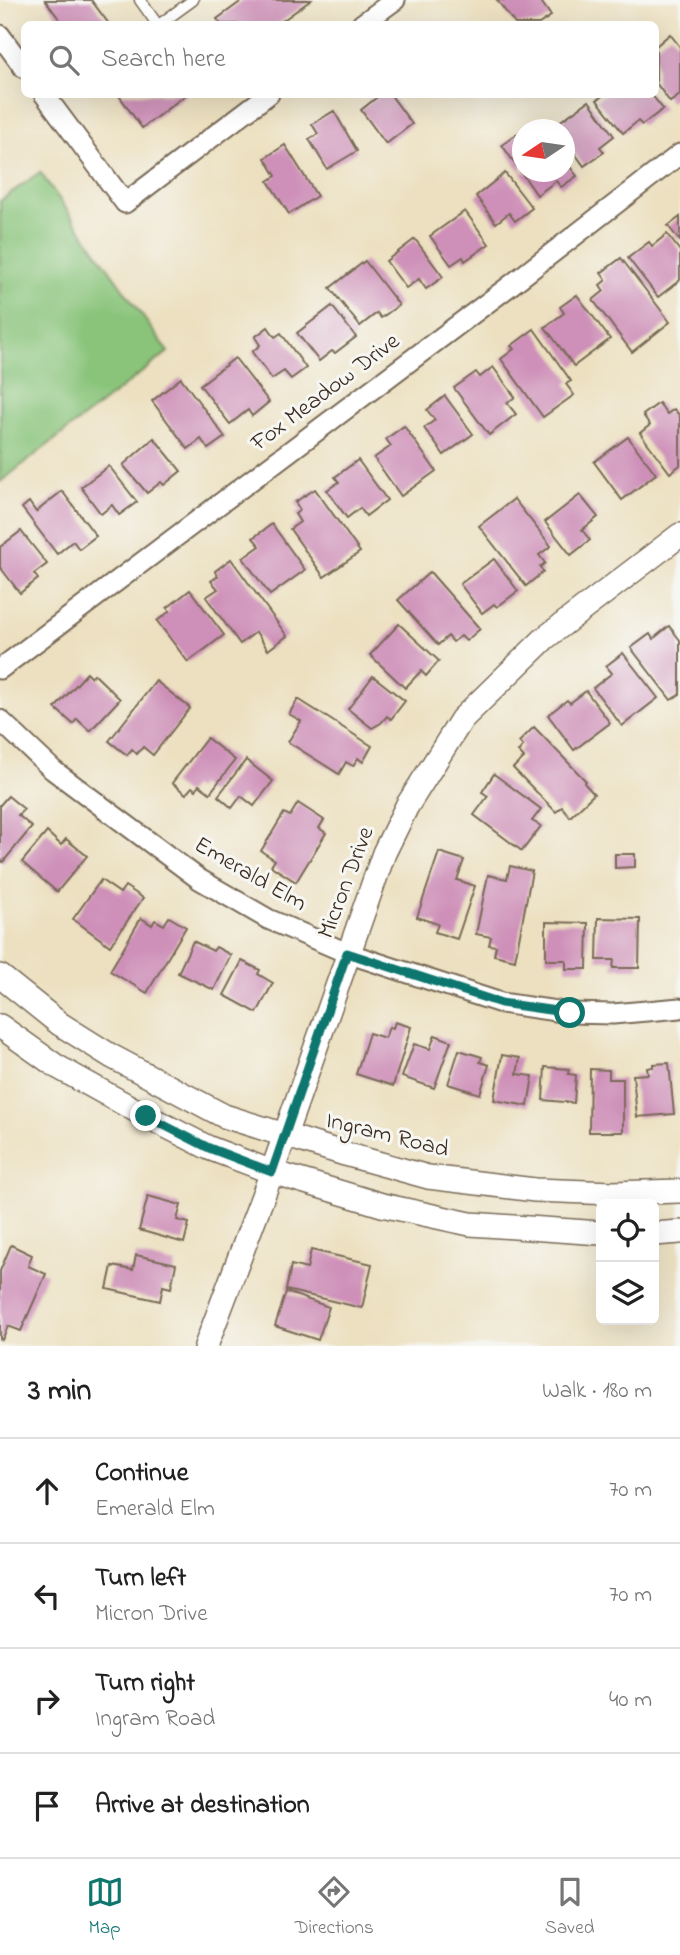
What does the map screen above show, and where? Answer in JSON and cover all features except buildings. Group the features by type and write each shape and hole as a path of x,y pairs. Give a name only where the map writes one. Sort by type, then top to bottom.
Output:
{"street":[{"path":"366,21 395,0"},
{"path":"0,35 21,64"},
{"path":"47,98 125,203 264,98"},
{"name":"Fox Meadow Drive","path":"0,669 507,288 680,154"},
{"name":"Micron Drive","path":"206,1346 272,1172 384,853 407,806 462,719 545,638 680,535"},
{"name":"Emerald Elm","path":"0,720 53,770 199,879 268,919 347,953 501,1003 580,1013 613,1014 680,1008"},
{"name":"Ingram Road","path":"0,976 60,1024 111,1056 224,1116 284,1135 428,1177 535,1190 613,1193 680,1191"},
{"path":"0,1026 56,1066 146,1116 209,1148 272,1172 382,1205 470,1224 596,1233"},
{"path":"659,1234 680,1232"}],"lane":[{"path":"140,0 157,21"},
{"path":"163,21 193,0"}],"green space":[{"path":"40,172 168,352 0,482 0,201"}],"route":[{"path":"146,1116 209,1148 272,1172 347,953 501,1003 570,1013"}]}
